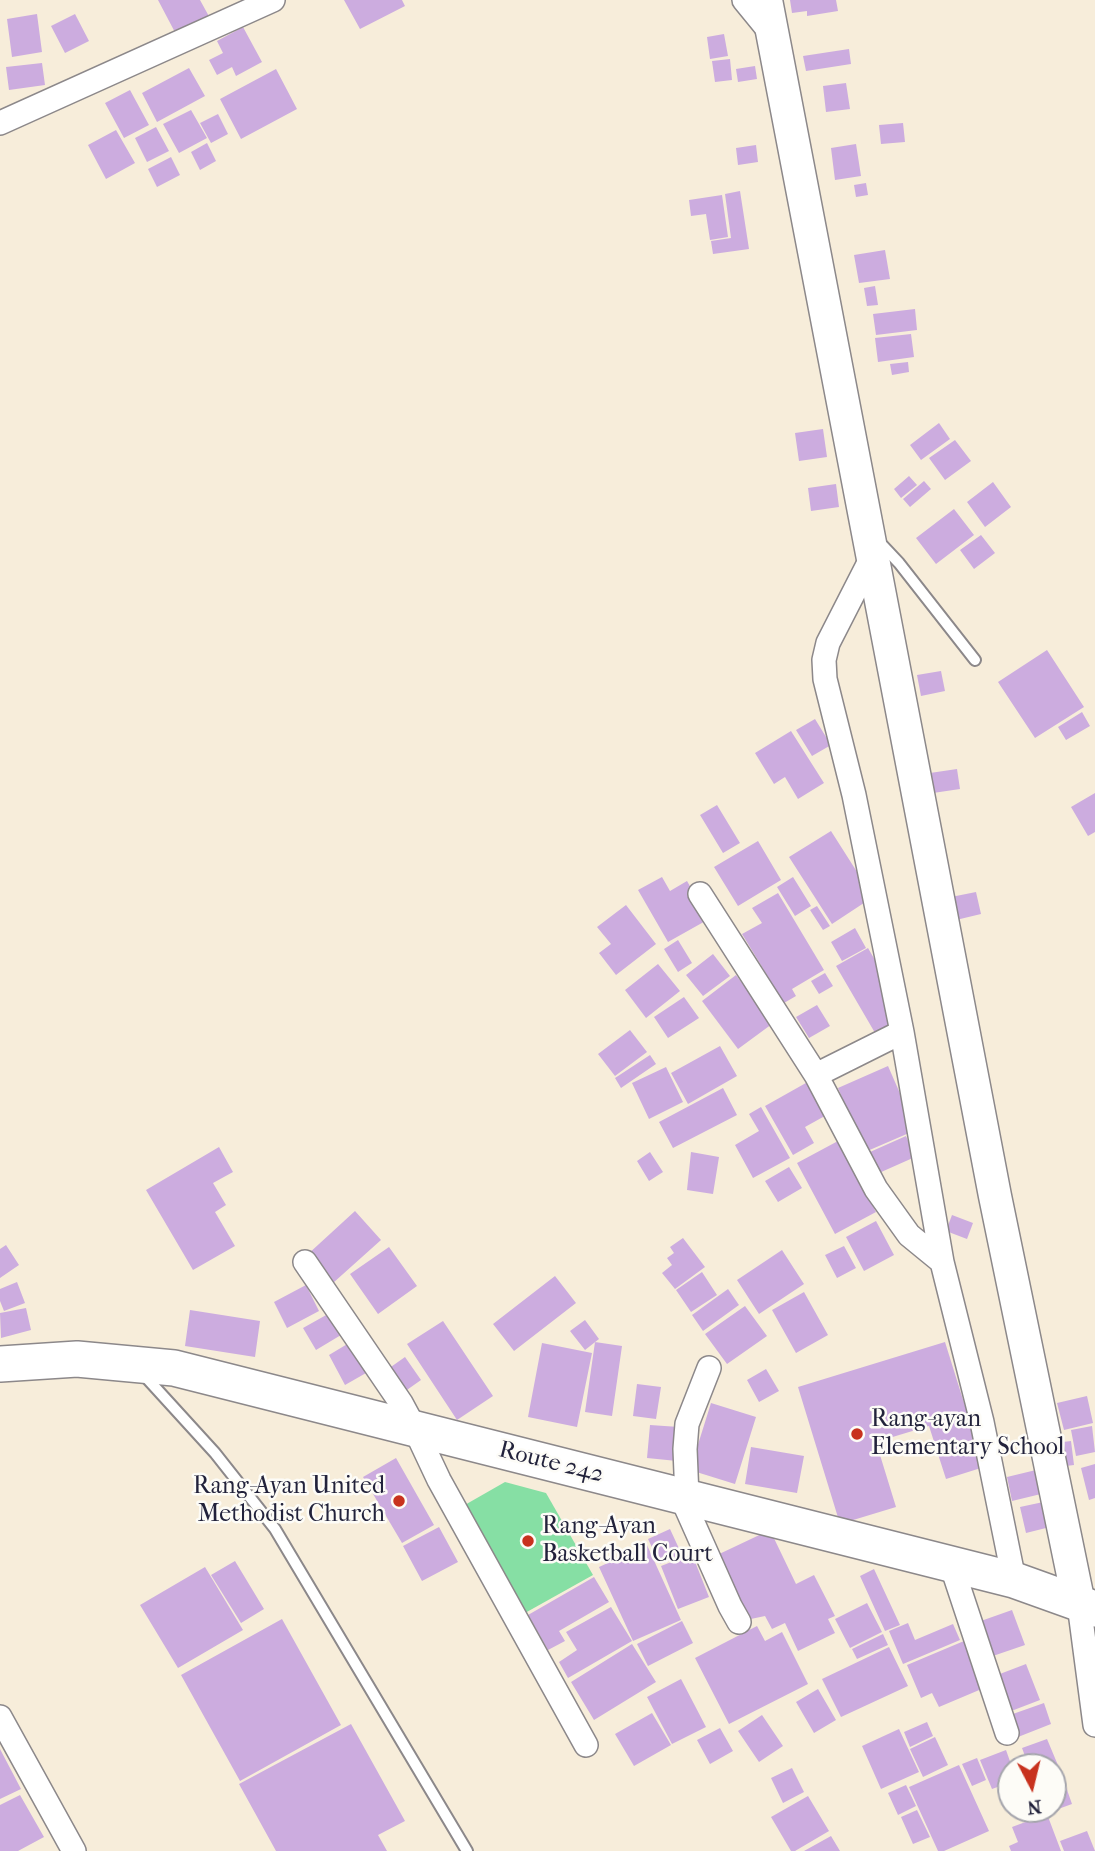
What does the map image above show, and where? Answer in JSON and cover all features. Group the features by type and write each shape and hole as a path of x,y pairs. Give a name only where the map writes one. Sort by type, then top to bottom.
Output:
{"main road":[{"name":"Route 242","path":"0,1364 77,1359 174,1368 1014,1580 1087,1606"}],"street":[{"path":"0,123 273,0"},
{"path":"744,0 773,36"},
{"path":"766,0 995,1196 1087,1606 1095,1725"},
{"path":"871,548 828,643 824,660 825,679 854,795 902,1032 942,1262 982,1422 1014,1580"},
{"path":"701,894 816,1075 876,1189 909,1235 942,1262"},
{"path":"816,1075 902,1032"},
{"path":"305,1262 401,1404 439,1480 586,1745"},
{"path":"709,1368 687,1424 684,1496 739,1622"},
{"path":"951,1564 1007,1733"},
{"path":"0,1717 74,1851"}],"lane":[{"path":"871,548 883,546 899,563 975,660"},
{"path":"134,1364 215,1453 275,1529 467,1851"}],"green space":[{"name":"Rang-Ayan Basketball Court","path":"505,1482 546,1493 593,1575 525,1613 463,1506"}],"building":[{"path":"158,0 200,0 211,20 178,38"},
{"path":"344,0 402,0 405,6 360,29"},
{"path":"790,0 836,0 838,11 807,16 807,11 792,13"},
{"path":"37,14 42,52 12,57 7,19"},
{"path":"75,14 89,41 65,53 51,26"},
{"path":"243,27 262,62 236,76 232,67 217,75 209,60 223,53 217,41"},
{"path":"724,34 728,56 710,59 707,37"},
{"path":"849,49 851,64 806,71 803,56"},
{"path":"730,59 732,80 715,82 712,61"},
{"path":"42,63 45,85 9,90 6,67"},
{"path":"755,66 757,79 738,82 736,69"},
{"path":"189,68 205,96 157,122 142,93"},
{"path":"276,69 297,109 241,139 220,99"},
{"path":"846,83 850,109 826,112 823,86"},
{"path":"130,90 149,125 124,138 105,103"},
{"path":"191,110 207,138 179,153 163,124"},
{"path":"218,114 228,134 211,143 200,123"},
{"path":"903,123 905,142 881,144 879,125"},
{"path":"156,127 169,151 147,162 135,138"},
{"path":"116,130 135,163 106,179 88,145"},
{"path":"207,143 216,161 200,170 191,152"},
{"path":"856,144 861,176 835,180 831,148"},
{"path":"756,145 758,162 738,165 736,148"},
{"path":"171,157 180,175 157,187 148,169"},
{"path":"866,183 868,195 856,197 854,185"},
{"path":"740,191 749,249 713,254 711,241 731,238 725,194"},
{"path":"722,195 728,237 710,240 706,214 691,216 689,200"},
{"path":"885,250 890,279 859,283 854,255"},
{"path":"875,286 878,305 867,306 864,288"},
{"path":"915,309 917,330 876,335 873,314"},
{"path":"911,334 914,357 878,362 875,338"},
{"path":"908,362 909,372 892,375 890,364"},
{"path":"939,423 950,439 921,460 910,445"},
{"path":"823,429 827,457 799,461 795,433"},
{"path":"955,440 971,461 945,480 929,458"},
{"path":"909,476 917,485 901,498 894,489"},
{"path":"924,481 931,489 910,507 903,499"},
{"path":"993,482 1011,507 985,527 967,502"},
{"path":"836,484 839,507 811,511 808,488"},
{"path":"954,509 974,535 936,564 916,538"},
{"path":"981,535 995,553 974,569 960,550"},
{"path":"1047,650 1084,707 1035,738 998,682"},
{"path":"941,671 945,691 921,696 917,675"},
{"path":"1082,712 1090,726 1066,740 1058,727"},
{"path":"815,719 831,745 812,756 796,730"},
{"path":"791,731 824,783 798,799 785,777 774,784 755,753"},
{"path":"957,769 960,789 933,793 930,773"},
{"path":"1095,793 1095,832 1088,836 1071,807"},
{"path":"717,805 740,843 723,853 700,815"},
{"path":"831,831 873,897 832,924 789,857"},
{"path":"758,841 781,880 738,906 714,867"},
{"path":"662,877 670,891 687,881 709,919 668,942 638,890"},
{"path":"793,877 811,906 795,916 777,887"},
{"path":"976,892 981,914 956,920 951,897"},
{"path":"778,893 824,970 792,989 796,996 784,1003 742,934 762,923 752,908"},
{"path":"626,905 656,944 616,975 599,953 611,944 597,927"},
{"path":"817,906 830,926 823,930 810,910"},
{"path":"855,928 866,948 842,961 831,942"},
{"path":"678,940 692,963 678,972 664,949"},
{"path":"868,948 894,993 900,1025 878,1038 836,966"},
{"path":"713,954 730,976 703,996 686,975"},
{"path":"658,964 680,991 646,1018 625,990"},
{"path":"825,973 833,986 819,994 811,981"},
{"path":"736,975 772,1024 738,1049 702,1001"},
{"path":"684,997 699,1018 668,1038 654,1017"},
{"path":"817,1005 830,1026 809,1038 796,1017"},
{"path":"630,1030 647,1052 615,1076 598,1054"},
{"path":"720,1046 737,1076 688,1104 671,1073"},
{"path":"650,1055 656,1064 621,1088 615,1078"},
{"path":"888,1066 916,1130 865,1152 838,1088"},
{"path":"666,1067 683,1102 649,1119 632,1083"},
{"path":"813,1079 832,1112 805,1127 814,1143 793,1155 765,1106"},
{"path":"723,1088 737,1115 673,1148 659,1122"},
{"path":"761,1107 790,1158 753,1178 735,1145 759,1131 749,1114"},
{"path":"906,1136 915,1157 879,1173 870,1152"},
{"path":"838,1141 876,1212 835,1234 797,1163"},
{"path":"219,1147 233,1172 213,1183 226,1205 215,1212 235,1246 193,1270 146,1190"},
{"path":"650,1152 663,1172 649,1181 637,1161"},
{"path":"691,1152 719,1157 713,1194 687,1190"},
{"path":"789,1167 802,1188 778,1202 765,1181"},
{"path":"355,1211 381,1240 333,1283 307,1255"},
{"path":"952,1215 973,1223 967,1239 946,1231"},
{"path":"876,1221 894,1255 864,1271 846,1237"},
{"path":"683,1238 705,1267 675,1289 662,1273 672,1265 667,1258 674,1253 670,1247"},
{"path":"6,1245 19,1265 0,1278 0,1249"},
{"path":"844,1246 856,1268 837,1278 825,1255"},
{"path":"389,1247 417,1286 378,1314 350,1274"},
{"path":"782,1250 804,1284 759,1314 737,1280"},
{"path":"702,1272 717,1295 691,1312 676,1290"},
{"path":"555,1276 576,1303 514,1351 493,1324"},
{"path":"17,1282 25,1303 4,1311 0,1301 0,1289"},
{"path":"306,1285 319,1311 287,1328 274,1302"},
{"path":"728,1289 739,1305 703,1331 692,1315"},
{"path":"804,1292 828,1335 796,1353 772,1310"},
{"path":"745,1306 767,1336 727,1364 705,1334"},
{"path":"26,1308 31,1330 1,1338 0,1313"},
{"path":"190,1310 260,1321 255,1357 185,1346"},
{"path":"328,1314 341,1335 316,1350 303,1328"},
{"path":"585,1320 599,1339 585,1350 570,1331"},
{"path":"443,1321 493,1396 457,1420 407,1344"},
{"path":"595,1342 622,1346 612,1416 585,1412"},
{"name":"Rang-ayan Elementary School","path":"945,1342 984,1467 946,1479 929,1426 876,1442 896,1507 840,1524 798,1387"},
{"path":"349,1343 366,1373 345,1385 329,1355"},
{"path":"542,1343 592,1353 577,1427 528,1417"},
{"path":"405,1357 421,1380 404,1392 388,1369"},
{"path":"766,1369 779,1391 759,1402 747,1380"},
{"path":"637,1384 661,1387 656,1419 633,1416"},
{"path":"1087,1396 1093,1423 1064,1430 1057,1403"},
{"path":"711,1403 756,1417 735,1484 690,1470"},
{"path":"650,1425 679,1427 677,1461 647,1458"},
{"path":"1092,1426 1095,1452 1076,1456 1071,1430"},
{"path":"1071,1441 1074,1465 1058,1467 1055,1443"},
{"path":"751,1447 804,1456 797,1493 745,1484"},
{"name":"Rang-Ayan United Methodist Church","path":"396,1458 434,1525 402,1543 363,1477"},
{"path":"1095,1464 1095,1498 1089,1500 1081,1468"},
{"path":"1036,1470 1041,1494 1012,1501 1007,1477"},
{"path":"1048,1501 1054,1526 1026,1533 1020,1507"},
{"path":"439,1527 458,1562 422,1581 403,1546"},
{"path":"670,1529 682,1555 660,1564 648,1539"},
{"path":"770,1530 796,1584 814,1575 835,1616 828,1619 835,1633 798,1651 785,1623 772,1629 765,1616 746,1620 715,1556"},
{"path":"647,1545 681,1620 633,1641 599,1567"},
{"path":"692,1554 709,1597 678,1609 661,1566"},
{"path":"235,1561 264,1609 241,1623 211,1575"},
{"path":"205,1567 243,1630 178,1668 140,1605"},
{"path":"874,1569 900,1625 885,1631 860,1576"},
{"path":"594,1577 609,1602 559,1631 565,1641 548,1650 528,1615"},
{"path":"867,1603 882,1632 850,1648 835,1619"},
{"path":"611,1607 632,1641 568,1678 559,1662 577,1650 566,1632"},
{"path":"1012,1610 1025,1645 990,1657 978,1622"},
{"path":"282,1619 341,1725 240,1781 181,1675"},
{"path":"682,1621 693,1643 648,1666 637,1644"},
{"path":"908,1623 915,1640 953,1624 960,1640 903,1664 889,1631"},
{"path":"757,1626 765,1641 782,1632 808,1684 729,1724 695,1658"},
{"path":"883,1634 888,1645 857,1659 852,1649"},
{"path":"964,1641 984,1688 939,1707 932,1693 921,1698 907,1665"},
{"path":"632,1644 656,1682 594,1720 571,1682"},
{"path":"889,1647 908,1686 841,1717 822,1679"},
{"path":"1026,1664 1040,1700 1006,1713 992,1677"},
{"path":"681,1679 706,1727 672,1744 647,1697"},
{"path":"818,1689 836,1720 814,1733 796,1702"},
{"path":"1044,1703 1051,1724 1018,1737 1010,1715"},
{"path":"652,1713 671,1745 634,1766 615,1734"},
{"path":"762,1715 783,1746 759,1762 738,1731"},
{"path":"927,1722 933,1736 910,1747 904,1732"},
{"path":"351,1724 405,1821 378,1835 387,1851 276,1851 239,1784"},
{"path":"720,1728 733,1751 710,1764 697,1740"},
{"path":"899,1729 919,1772 881,1789 862,1746"},
{"path":"935,1737 948,1765 923,1777 910,1749"},
{"path":"1047,1739 1053,1753 1024,1753 1022,1748"},
{"path":"0,1749 21,1789 0,1799"},
{"path":"997,1753 997,1787 992,1789 980,1760"},
{"path":"977,1758 986,1780 972,1786 962,1764"},
{"path":"959,1765 989,1831 944,1851 938,1851 909,1787"},
{"path":"792,1768 804,1792 783,1803 771,1778"},
{"path":"906,1785 916,1806 898,1815 888,1793"},
{"path":"1067,1790 1072,1804 1067,1806"},
{"path":"20,1795 44,1837 18,1851 0,1851 0,1805"},
{"path":"808,1796 829,1831 791,1851 771,1817"},
{"path":"917,1810 930,1837 913,1844 901,1817"},
{"path":"1023,1823 1050,1823 1061,1851 1011,1851 1009,1846 1018,1842 1012,1827"},
{"path":"1087,1831 1095,1851 1064,1851 1060,1841"},
{"path":"831,1836 840,1851 804,1851"}],"place":[{"name":"Rang-ayan Elementary School","path":"857,1434"},
{"name":"Rang-Ayan United Methodist Church","path":"399,1501"},
{"name":"Rang-Ayan Basketball Court","path":"528,1541"}]}
